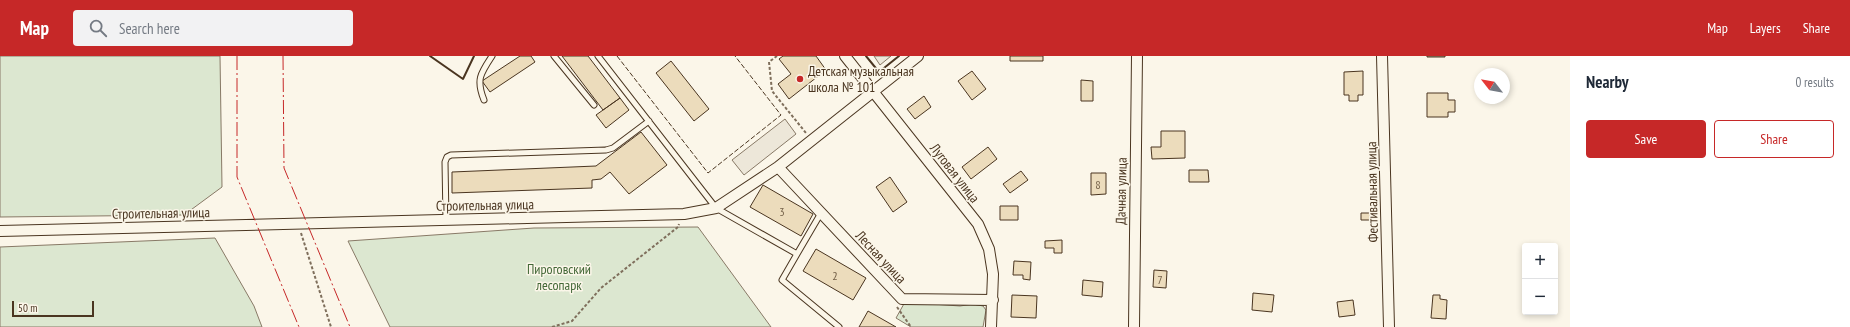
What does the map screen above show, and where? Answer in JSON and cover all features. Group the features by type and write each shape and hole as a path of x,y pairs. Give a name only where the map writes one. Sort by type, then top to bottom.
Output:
{"street":[{"name":"Луговая улица","path":"845,56 978,224 989,249 993,274 991,327"},
{"name":"Строительная улица","path":"0,231 684,214 716,208 778,167 918,56"},
{"name":"Дачная улица","path":"1134,327 1137,56"},
{"name":"Фестивальная улица","path":"1382,56 1389,327"},
{"name":"Лесная улица","path":"778,167 902,299 993,300"}],"lane":[{"path":"484,100 479,86 483,69 492,56"},
{"path":"554,56 594,105"},
{"path":"598,56 716,208 797,254"},
{"path":"446,220 445,162 447,157 451,155 606,150 613,148 649,121"},
{"path":"821,213 782,280 839,327"}],"path":[{"path":"777,56 769,62 772,91 812,140"},
{"path":"552,327 572,321 601,288 678,227 684,214"},
{"path":"298,223 331,327"},
{"path":"902,299 896,308 911,327"}],"green space":[{"path":"0,56 220,56 222,187 184,215 0,217"},
{"name":"Пироговский лесопарк","path":"698,227 771,327 390,327 348,241 534,228"},
{"path":"215,238 254,306 262,327 0,327 0,247"},
{"path":"905,302 960,306 973,304 983,306 986,310 983,327 911,327 896,318"}],"shaded area":[{"path":"874,56 891,56 880,65"},
{"path":"785,119 796,134 744,175 732,160"}],"building":[{"path":"520,56 531,56 535,62 490,92 482,81"},
{"path":"562,56 588,56 620,98 603,110"},
{"name":"Детская музыкальная школа № 101","path":"783,56 816,56 826,70 789,99 778,84 791,74 779,59"},
{"path":"1010,56 1043,56 1043,61 1010,61"},
{"path":"1445,56 1445,57 1427,57"},
{"path":"671,61 709,109 694,121 656,73"},
{"path":"972,71 986,89 972,100 958,81"},
{"path":"1363,71 1363,95 1358,95 1358,101 1349,101 1349,95 1344,95 1344,72"},
{"path":"1081,80 1093,81 1093,101 1081,101"},
{"path":"1427,93 1448,93 1448,100 1455,100 1455,112 1448,112 1448,117 1427,117"},
{"path":"924,96 931,107 915,119 907,109"},
{"path":"620,98 629,110 606,128 596,115"},
{"path":"1161,131 1185,131 1185,158 1152,159 1151,147 1161,147"},
{"path":"641,132 667,165 629,194 610,172 601,179 592,180 592,188 452,193 452,172 596,166"},
{"path":"988,147 997,159 971,179 962,167"},
{"path":"1189,170 1208,170 1209,182 1189,182"},
{"path":"1021,171 1028,180 1010,193 1003,184"},
{"path":"1091,173 1106,173 1106,194 1091,195"},
{"path":"890,177 907,202 893,212 876,187"},
{"path":"763,185 813,214 801,236 750,207"},
{"path":"1000,206 1018,206 1018,220 1000,220"},
{"path":"1361,213 1374,213 1374,220 1361,220"},
{"path":"1062,240 1062,253 1054,253 1054,248 1045,248 1045,241"},
{"path":"816,249 866,278 853,300 803,271"},
{"path":"1014,261 1031,262 1030,280 1023,279 1023,275 1013,275"},
{"path":"1154,270 1167,271 1166,288 1153,287"},
{"path":"1083,280 1103,282 1102,297 1082,295"},
{"path":"1253,293 1274,295 1272,312 1252,310"},
{"path":"1012,295 1037,296 1036,318 1011,317"},
{"path":"1433,295 1440,295 1440,299 1447,300 1446,319 1431,318"},
{"path":"1353,300 1355,315 1339,317 1337,302"},
{"path":"868,311 896,327 859,327"}],"fence":[{"path":"617,56 708,173 781,115 735,56"}],"wall":[{"path":"430,56 463,79 474,56"},
{"path":"866,56 879,72 899,56"}],"power":[{"path":"237,56 237,177 299,327"},
{"path":"283,56 284,168 350,327"}],"place":[{"name":"Детская музыкальная школа № 101","path":"800,79"}]}
